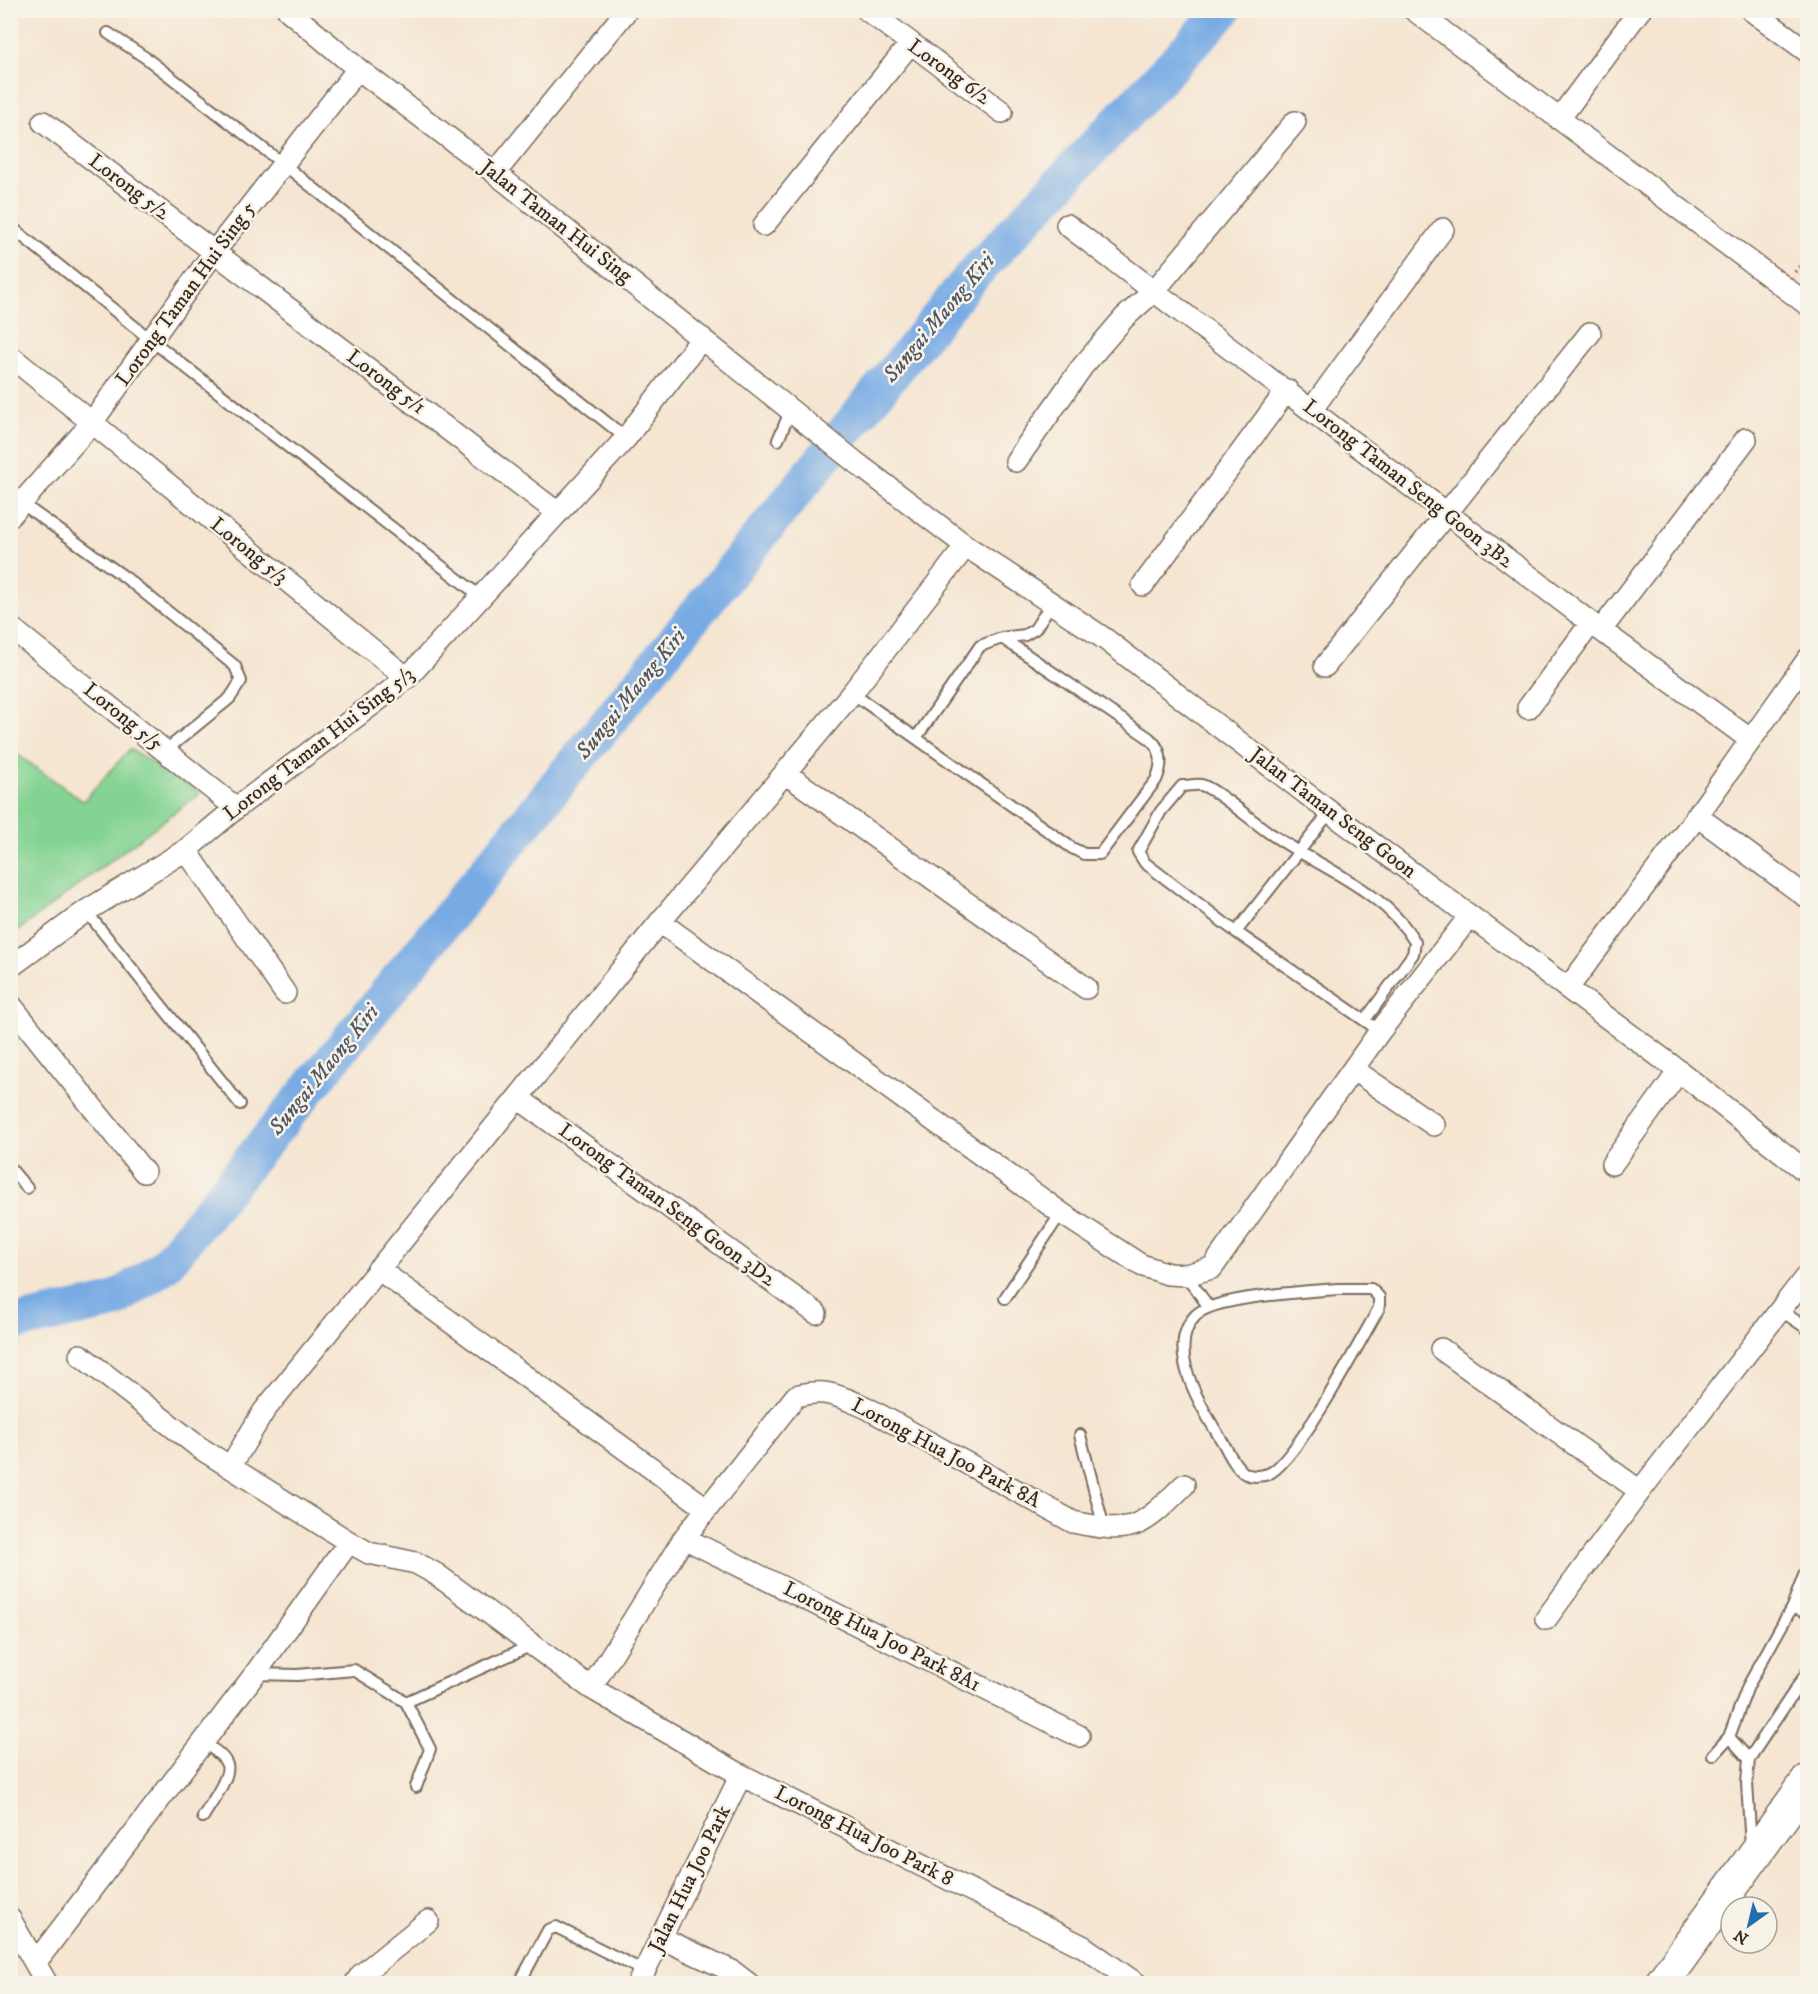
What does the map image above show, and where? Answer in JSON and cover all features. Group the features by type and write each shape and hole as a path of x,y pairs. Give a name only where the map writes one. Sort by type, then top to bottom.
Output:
{"highway":[{"path":"1661,1983 1808,1781"}],"street":[{"name":"Jalan Taman Hui Sing","path":"288,10 358,69 495,173 854,461"},
{"path":"495,173 627,10"},
{"name":"Lorong 6/2","path":"867,10 1002,112"},
{"path":"1414,10 1808,305"},
{"path":"1559,119 1640,10"},
{"path":"1751,10 1808,52"},
{"path":"764,225 910,44"},
{"name":"Lorong Taman Hui Sing 5","path":"14,505 91,424 215,251 358,69"},
{"name":"Lorong 5/2","path":"43,122 215,251"},
{"path":"1016,461 1082,367 1124,318 1155,290 1295,122"},
{"name":"Lorong Taman Seng Goon 3B2","path":"1067,225 1596,627 1751,740"},
{"path":"1312,409 1443,229"},
{"name":"Lorong 5/1","path":"215,251 558,513"},
{"path":"1325,666 1590,333"},
{"name":"Lorong Taman Hui Sing 5/3","path":"10,967 86,911 186,850 236,808 407,678 626,438 702,338"},
{"name":"Lorong 5/3","path":"10,356 407,678"},
{"path":"1143,585 1287,390"},
{"path":"1528,708 1746,440"},
{"name":"Jalan Taman Seng Goon","path":"854,461 966,546 1105,639 1330,812 1679,1071 1808,1173"},
{"path":"230,1467 264,1411 660,922 852,693 966,546"},
{"name":"Lorong 5/5","path":"10,627 236,808"},
{"path":"1568,988 1696,816 1808,659"},
{"path":"785,774 1086,988"},
{"path":"1696,816 1808,898"},
{"path":"186,850 285,993"},
{"path":"660,922 1061,1213 1141,1265 1168,1274 1186,1275 1212,1268 1354,1070 1372,1025 1470,916"},
{"path":"10,1004 144,1172"},
{"path":"1354,1070 1434,1125"},
{"path":"1612,1164 1679,1071"},
{"name":"Lorong Taman Seng Goon 3D2","path":"518,1098 816,1313"},
{"path":"378,1269 706,1508"},
{"path":"1546,1619 1640,1491 1808,1274"},
{"path":"1441,1349 1640,1491"},
{"name":"Lorong Hua Joo Park 8","path":"80,1355 200,1448 369,1553 416,1563 436,1574 591,1688 741,1775 1084,1947 1137,1983"},
{"name":"Lorong Hua Joo Park 8A","path":"591,1688 684,1538 796,1395 817,1390 837,1395 867,1408 1073,1522 1104,1529 1125,1528 1149,1520 1184,1485"},
{"name":"Lorong Hua Joo Park 8A1","path":"684,1538 1079,1736"},
{"path":"36,1962 255,1674 349,1542"},
{"name":"Jalan Hua Joo Park","path":"641,1977 741,1775"},
{"path":"10,1919 47,1983"},
{"path":"355,1983 361,1975 428,1921"},
{"path":"661,1938 732,1971 748,1983"}],"lane":[{"path":"108,33 146,58 282,163 626,438"},
{"path":"10,226 151,340 481,597"},
{"path":"778,440 790,411"},
{"path":"14,505 126,578 236,666 241,681 230,698 165,751"},
{"path":"916,738 980,646 1002,638 1025,636 1035,629 1051,604"},
{"path":"852,693 1072,848 1084,854 1100,854 1156,780 1162,767 1161,754 1149,738 1002,638"},
{"path":"1202,785 1298,850 1365,892 1407,929 1415,942 1413,954 1372,1025 1236,932 1165,880 1145,863 1138,852 1161,811 1182,786 1202,785"},
{"path":"1236,932 1330,812"},
{"path":"86,911 240,1104"},
{"path":"10,1168 27,1188"},
{"path":"1005,1298 1061,1213"},
{"path":"1186,1275 1208,1306"},
{"path":"1338,1288 1371,1289 1378,1297 1379,1308 1329,1397 1282,1463 1271,1473 1259,1476 1246,1474 1236,1463 1201,1408 1185,1368 1185,1339 1190,1324 1208,1306 1338,1288"},
{"path":"1780,1310 1808,1329"},
{"path":"1080,1435 1104,1529"},
{"path":"1713,1755 1729,1737 1748,1686 1792,1607 1808,1565"},
{"path":"1792,1607 1808,1613"},
{"path":"406,1702 532,1645"},
{"path":"255,1674 297,1675 354,1670 406,1702 430,1749 416,1787"},
{"path":"1752,1856 1747,1783 1749,1760 1808,1671"},
{"path":"1729,1737 1749,1760"},
{"path":"203,1742 219,1754 227,1765 227,1776 204,1817"},
{"path":"519,1983 548,1930 556,1927 641,1977"}],"green space":[{"path":"130,749 200,793 11,936 11,750 83,801"}],"waterway":[{"name":"Sungai Maong Kiri","path":"10,1324 114,1301 164,1266 972,276 1224,10"}]}
